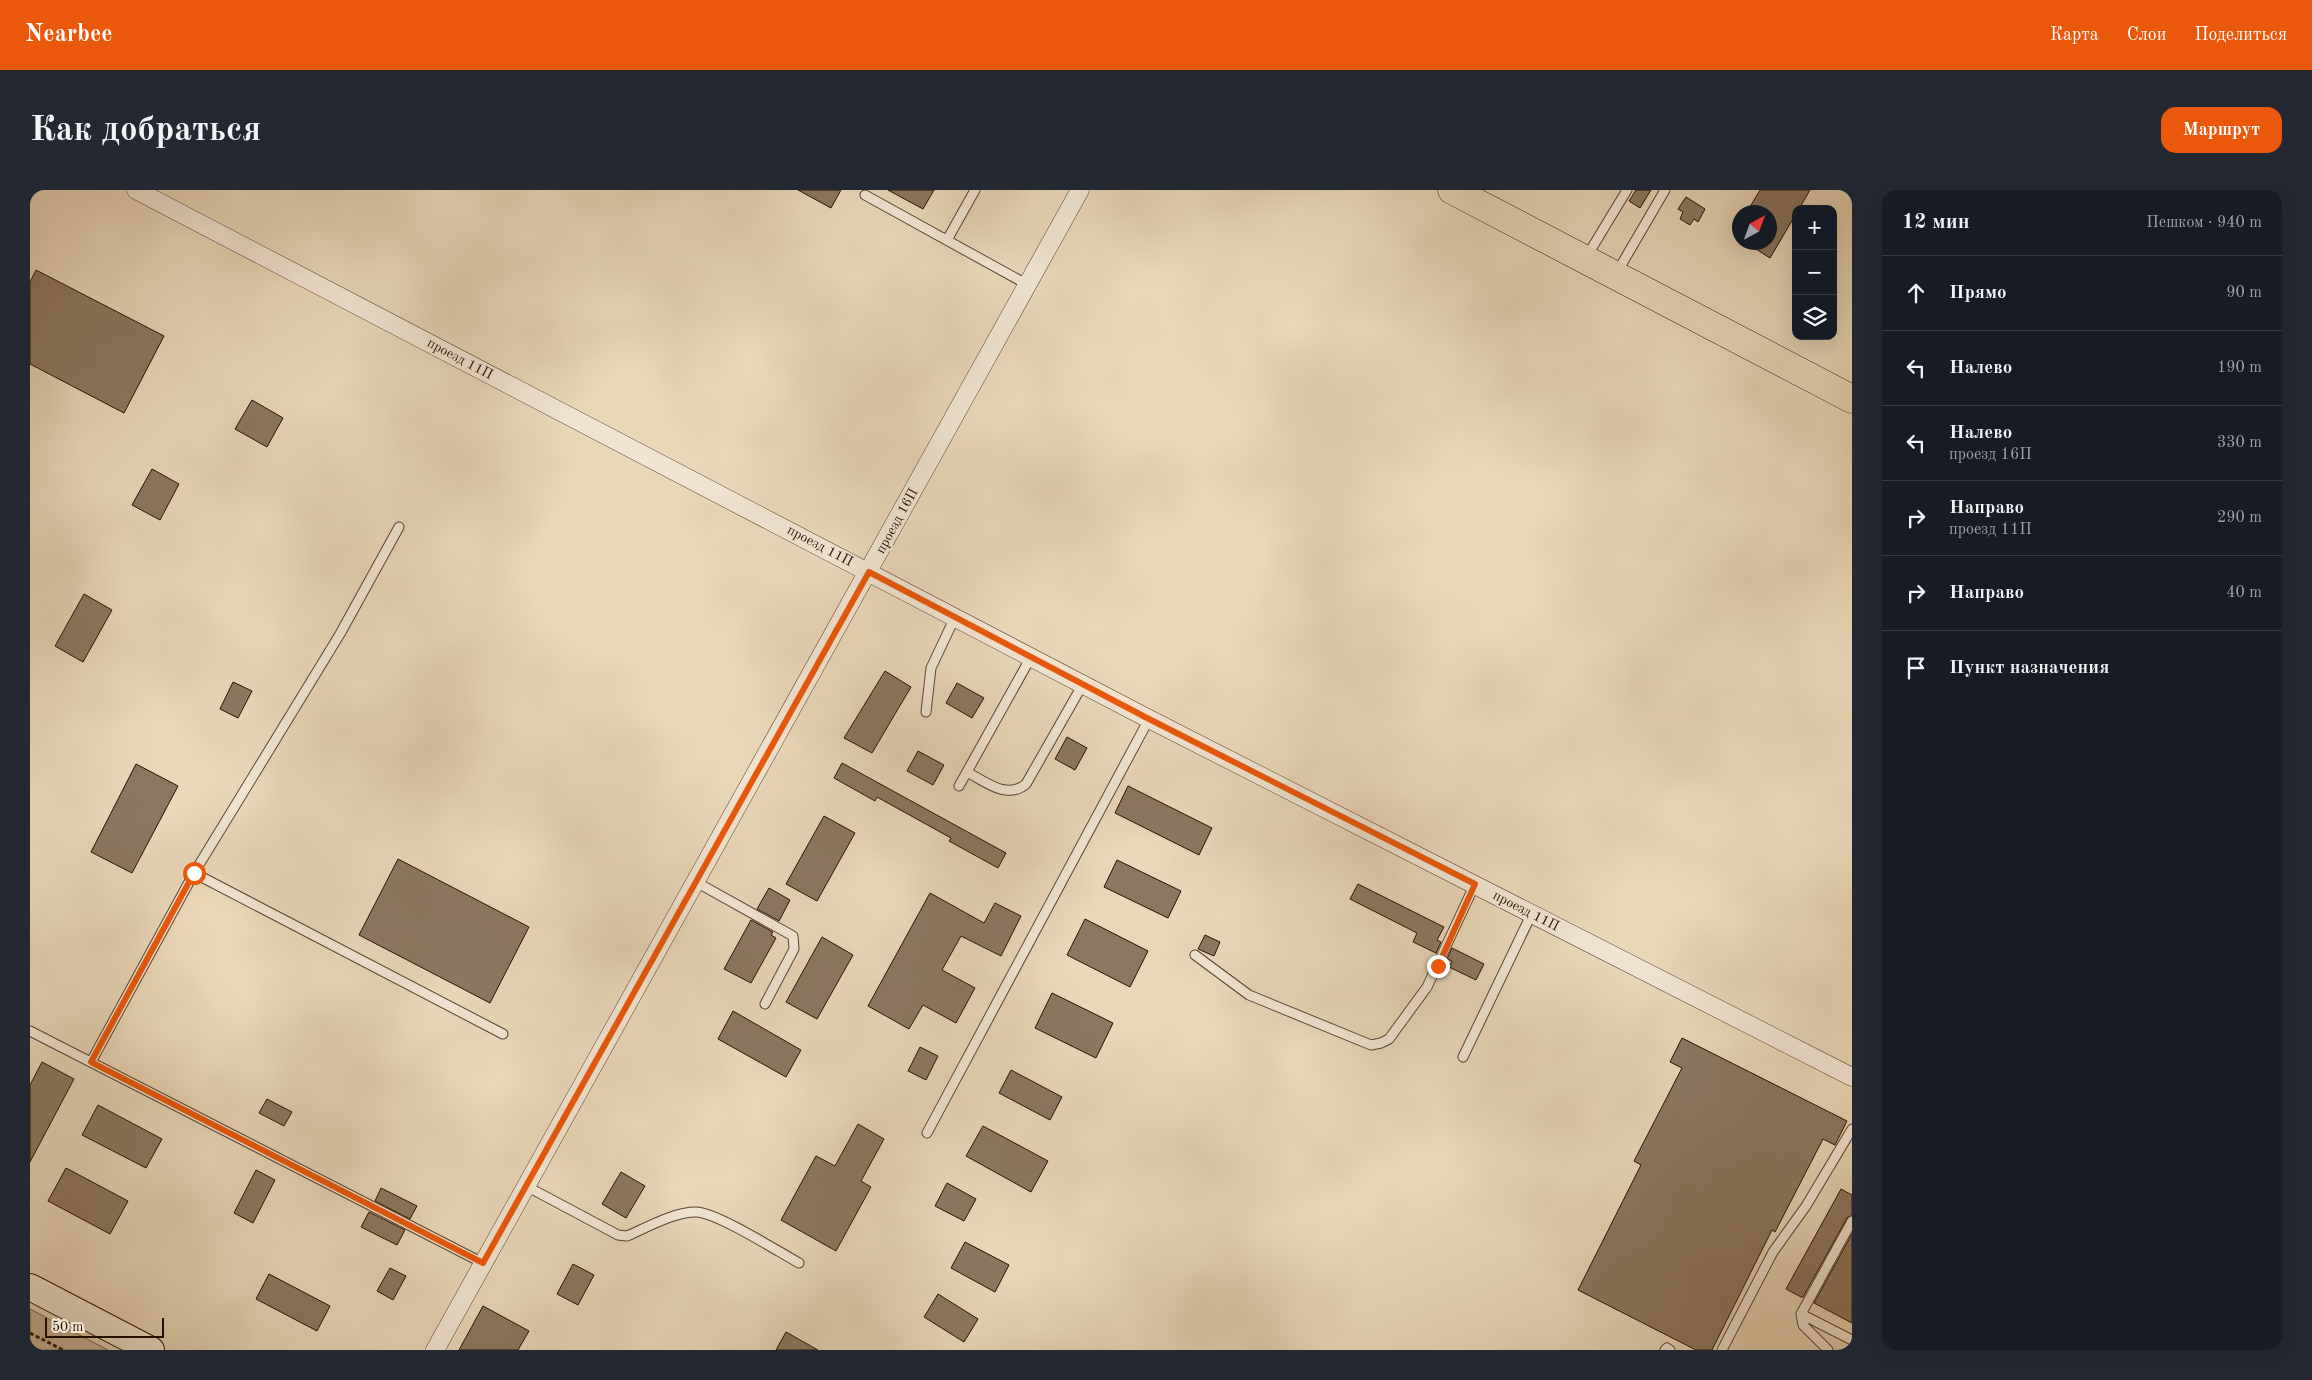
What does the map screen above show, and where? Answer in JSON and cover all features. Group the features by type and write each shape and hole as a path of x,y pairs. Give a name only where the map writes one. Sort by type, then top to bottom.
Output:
{"highway":[{"path":"1452,190 1852,399"}],"main road":[{"path":"30,1287 151,1350"}],"street":[{"name":"проезд 11П","path":"136,190 1149,719 1852,1078"},
{"name":"проезд 16П","path":"435,1350 1080,190"}],"lane":[{"path":"947,240 975,190"},
{"path":"1585,259 1627,190"},
{"path":"1615,275 1665,190"},
{"path":"865,195 1028,285"},
{"path":"91,1062 194,873 340,634 399,527"},
{"path":"926,712 930,668 955,617"},
{"path":"959,786 1031,657"},
{"path":"967,772 1005,792 1019,790 1026,784 1083,684"},
{"path":"927,1134 1149,719"},
{"path":"194,873 503,1034"},
{"path":"696,882 793,936 794,949 765,1004"},
{"path":"1195,955 1249,995 1370,1045 1381,1043 1389,1039 1426,987 1475,884"},
{"path":"1463,1057 1532,913"},
{"path":"30,1031 483,1263"},
{"path":"1722,1350 1773,1252 1806,1206 1852,1129"},
{"path":"526,1186 618,1234 627,1236 683,1213 698,1212 715,1217 799,1263"},
{"path":"1828,1350 1803,1325 1801,1314 1852,1221"},
{"path":"1801,1314 1852,1340"},
{"path":"1666,1350 1667,1348 1670,1350"}],"path":[{"path":"30,1333 63,1350"}],"shaded area":[{"path":"30,1309 108,1350 30,1350"}],"building":[{"path":"798,190 841,190 831,208"},
{"path":"888,190 934,190 923,209"},
{"path":"1636,190 1651,190 1640,208 1629,201"},
{"path":"1760,190 1810,190 1801,205 1792,205 1792,221 1777,246 1777,205 1751,205"},
{"path":"1686,197 1705,209 1698,222 1694,219 1690,225 1680,219 1683,212 1678,209"},
{"path":"1758,250 1775,250 1770,258"},
{"path":"36,270 164,336 124,413 30,364 30,282"},
{"path":"252,400 283,418 267,447 235,429"},
{"path":"152,469 179,484 160,520 132,505"},
{"path":"84,594 112,610 83,662 55,646"},
{"path":"885,671 911,687 872,753 844,738"},
{"path":"233,682 252,691 238,718 220,709"},
{"path":"957,683 984,698 972,718 946,703"},
{"path":"1067,737 1087,748 1075,770 1055,759"},
{"path":"918,751 944,765 933,785 907,771"},
{"path":"842,763 1006,853 998,868 949,841 951,838 877,797 875,801 834,778"},
{"path":"136,764 178,786 132,873 91,852"},
{"path":"1128,786 1212,828 1199,855 1115,813"},
{"path":"824,816 855,833 817,901 786,884"},
{"path":"398,859 529,927 490,1003 359,935"},
{"path":"1117,860 1181,891 1168,918 1104,887"},
{"path":"1358,884 1444,927 1437,940 1441,942 1436,953 1413,942 1417,933 1350,899"},
{"path":"769,888 790,900 779,921 757,909"},
{"path":"930,893 984,923 995,903 1021,916 1001,956 961,936 942,970 975,988 956,1023 923,1005 909,1029 868,1006"},
{"path":"1085,919 1148,951 1130,987 1067,955"},
{"path":"751,920 773,932 771,935 776,938 751,983 724,969"},
{"path":"1205,935 1220,942 1214,956 1198,949"},
{"path":"822,937 853,955 817,1019 786,1002"},
{"path":"1452,948 1484,964 1476,980 1449,967 1452,961 1447,959"},
{"path":"1052,993 1113,1023 1096,1058 1035,1028"},
{"path":"733,1011 801,1050 786,1077 718,1039"},
{"path":"1682,1038 1847,1121 1835,1145 1823,1139 1775,1232 1772,1230 1712,1350 1696,1350 1578,1290 1641,1165 1634,1161 1682,1068 1670,1062"},
{"path":"920,1047 938,1056 926,1080 908,1071"},
{"path":"42,1062 74,1079 30,1162 30,1085"},
{"path":"1011,1070 1062,1097 1050,1120 999,1093"},
{"path":"267,1099 292,1112 284,1126 259,1113"},
{"path":"98,1105 162,1139 146,1168 82,1135"},
{"path":"858,1124 884,1139 861,1181 871,1187 836,1251 781,1220 816,1156 835,1166"},
{"path":"983,1126 1048,1161 1031,1192 966,1156"},
{"path":"66,1168 128,1201 110,1234 48,1201"},
{"path":"256,1170 275,1180 253,1223 234,1213"},
{"path":"621,1172 645,1186 626,1218 602,1204"},
{"path":"947,1183 976,1199 964,1221 935,1206"},
{"path":"381,1188 417,1206 410,1219 375,1201"},
{"path":"1841,1189 1852,1195 1852,1215 1847,1218 1803,1297 1801,1297 1786,1289"},
{"path":"369,1212 405,1230 397,1245 361,1227"},
{"path":"1852,1234 1852,1323 1814,1303"},
{"path":"965,1242 1009,1265 995,1292 951,1268"},
{"path":"573,1264 594,1275 578,1305 557,1294"},
{"path":"390,1268 406,1276 393,1300 377,1291"},
{"path":"269,1274 330,1306 317,1331 256,1299"},
{"path":"938,1294 978,1319 964,1342 924,1317"},
{"path":"483,1306 529,1331 518,1350 459,1350"},
{"path":"786,1332 818,1350 776,1350"}],"route":[{"path":"194,873 91,1062 483,1263 869,572 1149,719 1475,884 1438,966"}]}
